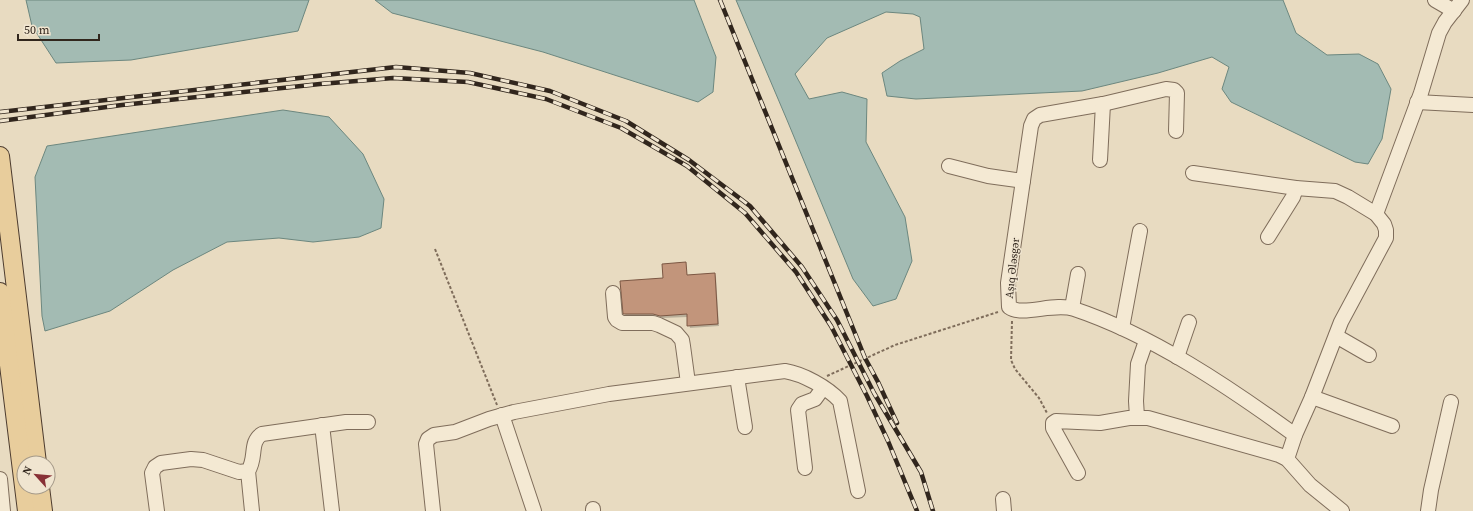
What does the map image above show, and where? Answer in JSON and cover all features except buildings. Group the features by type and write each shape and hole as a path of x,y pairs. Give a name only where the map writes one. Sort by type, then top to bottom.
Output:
{"main road":[{"path":"0,156 36,455"},
{"path":"0,292 27,511"},
{"path":"41,495 43,511"}],"street":[{"path":"1435,0 1454,11"},
{"path":"1376,214 1417,102 1440,33 1462,0"},
{"name":"Aşıq Ələsgər","path":"1176,131 1177,93 1174,90 1166,89 1103,104 1040,115 1034,119 1031,126 1008,283 1011,309 1019,312 1058,307 1072,308 1122,328 1217,382 1295,435"},
{"path":"1417,102 1473,105"},
{"path":"1100,160 1103,104"},
{"path":"949,166 988,176 1023,181"},
{"path":"1193,173 1296,188 1335,191 1376,214 1384,224 1386,230 1386,238 1341,322 1312,398 1295,435 1287,459"},
{"path":"1268,237 1293,197 1296,188"},
{"path":"1122,328 1140,231"},
{"path":"1072,308 1078,274"},
{"path":"613,293 615,317 617,320 622,323 653,323 676,333 682,340 688,383"},
{"path":"1177,358 1189,322"},
{"path":"1336,336 1369,355"},
{"path":"1137,417 1136,401 1138,364 1146,341"},
{"path":"433,511 426,444 428,439 434,435 455,432 502,415 609,394 785,371 798,373 840,401 858,491"},
{"path":"738,377 745,427"},
{"path":"806,468 798,410 802,404 815,399 819,386"},
{"path":"1312,398 1392,426"},
{"path":"1428,511 1431,490 1451,402"},
{"path":"502,415 534,511"},
{"path":"1078,473 1053,428 1053,423 1056,420 1100,423 1137,417 1148,418 1279,455 1287,459 1310,485 1342,511"},
{"path":"252,511 248,471 251,466 256,437 262,434 322,425 346,422 368,422"},
{"path":"322,425 332,511"},
{"path":"157,511 152,473 155,467 161,463 203,460 219,464 239,472 248,471"},
{"path":"0,479 2,511"}],"path":[{"path":"435,249 502,415"},
{"path":"819,386 825,376 896,344 1011,309 1011,360 1015,369 1039,398 1053,423"}],"water":[{"path":"26,0 309,0 298,31 131,60 56,63 32,26"},
{"path":"375,0 694,0 716,57 713,92 698,102 543,52 392,13"},
{"path":"736,0 1283,0 1296,33 1327,55 1359,54 1378,64 1391,89 1382,139 1368,164 1355,162 1231,102 1222,89 1229,67 1212,57 1158,73 1082,91 916,99 887,96 882,73 900,61 924,49 920,17 913,14 886,12 827,38 795,74 809,99 842,92 867,99 866,142 905,217 912,261 896,299 873,306 853,279"},
{"path":"283,110 329,117 363,154 384,199 381,228 359,237 313,242 279,238 227,242 173,270 110,311 45,331 42,316 35,177 47,146"}],"railway":[{"path":"720,0 865,358 897,423"},
{"path":"0,112 396,67 470,73 550,91 626,121 689,160 750,206 802,267 837,320 874,393 921,472 933,511"},
{"path":"0,121 122,105 320,84 393,78 468,82 546,99 621,128 687,166 745,213 796,272 831,326 867,396 888,441 917,511"}]}
